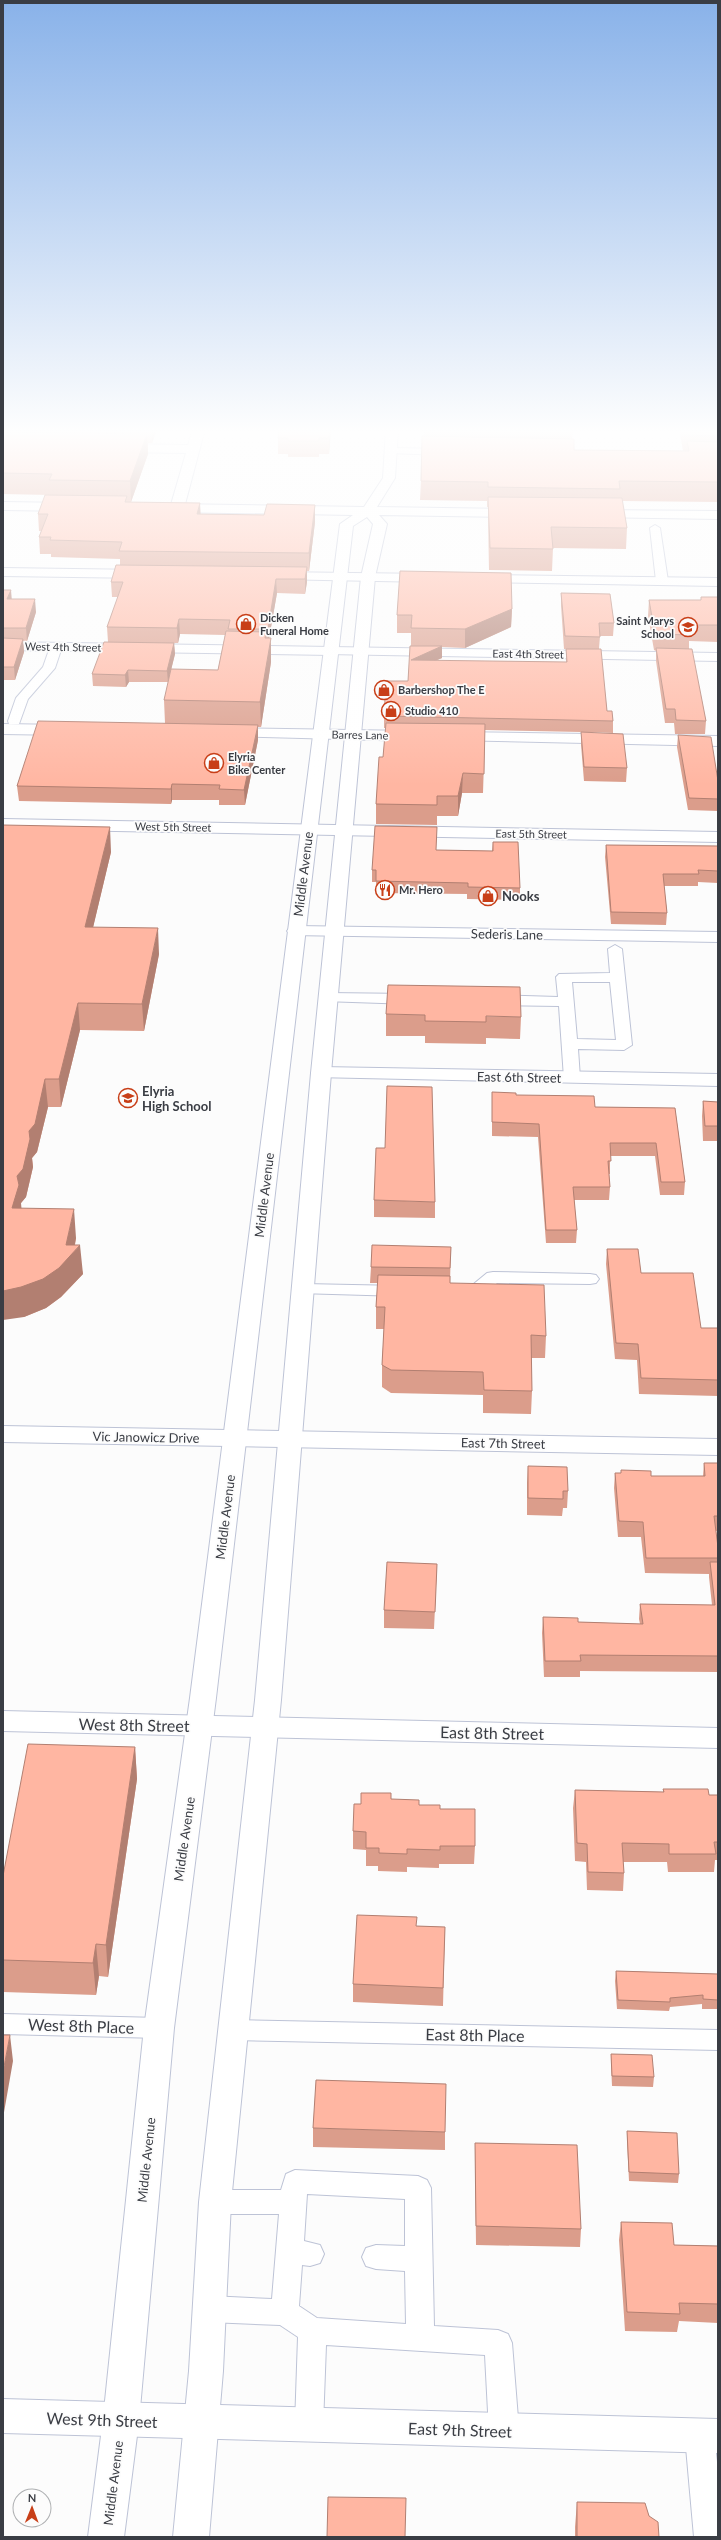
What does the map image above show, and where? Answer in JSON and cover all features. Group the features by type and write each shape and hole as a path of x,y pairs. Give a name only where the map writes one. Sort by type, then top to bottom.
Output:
{"main road":[{"name":"Middle Avenue","path":"106,2537 121,2420 159,2028 200,1726 330,651 342,576 345,548"},
{"path":"190,2537 202,2423 215,2202 265,1728 289,1439 304,1289 321,1073 344,830 363,652 368,577 375,548"},
{"path":"3,572 157,574"},
{"path":"260,575 445,578"},
{"path":"468,578 718,582"},
{"name":"West 4th Street","path":"3,646 363,652"},
{"name":"East 4th Street","path":"363,652 718,657"},
{"path":"9,725 81,730"},
{"name":"Barres Lane","path":"214,732 718,741"},
{"name":"West 5th Street","path":"3,824 344,830"},
{"name":"East 5th Street","path":"344,830 718,837"},
{"name":"Sederis Lane","path":"296,931 718,937"},
{"name":"East 6th Street","path":"321,1073 718,1080"},
{"name":"Vic Janowicz Drive","path":"3,1434 289,1439"},
{"name":"East 7th Street","path":"289,1439 718,1447"},
{"name":"West 8th Street","path":"3,1721 265,1728"},
{"name":"East 8th Street","path":"265,1728 718,1738"},
{"name":"West 9th Street","path":"3,2416 202,2423"},
{"name":"East 9th Street","path":"202,2423 709,2436"}],"lane":[{"path":"658,548 662,581"},
{"path":"9,725 22,698 49,668 56,647"},
{"path":"570,1044 624,1045 615,949"},
{"path":"572,1078 564,977 617,978"},
{"path":"328,998 426,999"},
{"path":"480,1000 566,1002"},
{"path":"444,1292 475,1292 493,1277 590,1279"},
{"path":"304,1289 421,1291"},
{"name":"West 8th Place","path":"3,2024 159,2028"},
{"name":"East 8th Place","path":"232,2030 718,2040"},
{"path":"285,2312 300,2253 293,2202 295,2182 418,2188 420,2338"},
{"path":"215,2202 293,2202"},
{"path":"376,2257 419,2259"},
{"path":"209,2309 285,2312 312,2331 498,2343 504,2431"},
{"path":"309,2425 312,2331"},
{"path":"709,2436 709,2537"}],"building":[{"path":"120,548 310,548 309,553 119,551"},
{"path":"490,548 553,548 553,549"},
{"path":"116,565 307,567 305,579 276,579 268,629 228,629 230,620 179,619 177,628 107,627 123,582 111,582"},
{"path":"400,571 511,573 512,609 465,629 411,628 412,615 397,615"},
{"path":"3,590 11,590 7,599 35,599 26,628 3,628"},
{"path":"561,593 610,594 614,623 599,623 600,637 565,636"},
{"path":"701,597 718,597 718,625 688,625 690,635 655,634 649,600 701,600"},
{"path":"226,631 266,632 265,638 271,638 260,702 164,700 171,669 218,670"},
{"path":"3,638 23,639 14,667 3,667"},
{"path":"104,642 174,643 167,671 128,670 125,675 92,674"},
{"path":"410,646 442,646 411,660 567,662 566,649 601,649 607,711 612,711 613,721 384,716 386,681 408,681"},
{"path":"656,648 692,649 706,721 676,720 675,709 666,709"},
{"path":"38,721 258,725 244,790 219,789 220,785 172,784 171,789 17,786"},
{"path":"386,723 485,724 484,774 463,773 458,796 437,796 437,805 376,804 379,757 383,757"},
{"path":"581,732 623,734 627,768 584,767"},
{"path":"678,735 711,737 718,781 718,799 689,798"},
{"path":"3,825 110,827 85,927 158,928 142,1004 78,1003 59,1079 45,1079 35,1124 29,1131 30,1139 23,1169 17,1176 19,1185 12,1208 74,1209 66,1245 80,1245 59,1268 43,1279 21,1287 3,1291"},
{"path":"375,826 437,827 436,850 493,851 493,842 518,842 520,888 468,887 468,883 376,881 376,870 372,870"},
{"path":"606,845 718,846 718,871 698,870 699,874 663,874 667,913 611,912"},
{"path":"388,985 520,987 521,1017 486,1016 486,1022 425,1021 425,1015 386,1014"},
{"path":"387,1086 432,1087 435,1202 374,1200 376,1148 385,1148"},
{"path":"492,1092 516,1093 516,1095 594,1096 595,1107 675,1108 685,1182 661,1182 656,1143 610,1143 611,1161 608,1161 610,1187 573,1187 577,1230 546,1230 539,1124 492,1122"},
{"path":"703,1101 718,1102 718,1126 705,1126"},
{"path":"372,1245 451,1247 450,1268 371,1267"},
{"path":"607,1249 638,1249 641,1273 693,1273 701,1328 718,1328 718,1380 641,1378 638,1344 616,1343"},
{"path":"378,1275 450,1276 450,1283 544,1285 546,1336 531,1335 532,1391 484,1390 483,1372 391,1370 382,1365 385,1307 376,1307"},
{"path":"704,1463 718,1463 718,1516 714,1516 718,1558 646,1558 643,1522 619,1521 615,1473 621,1473 621,1470 651,1471 651,1476 705,1476"},
{"path":"528,1466 567,1467 568,1491 563,1491 563,1499 528,1498"},
{"path":"387,1562 437,1564 435,1612 384,1610"},
{"path":"710,1562 718,1562 718,1656 580,1655 581,1661 545,1661 543,1617 578,1618 578,1622 643,1624 640,1604 715,1605"},
{"path":"28,1744 135,1747 106,1945 96,1944 93,1963 3,1960 3,1876"},
{"path":"663,1789 708,1789 709,1795 718,1795 718,1842 714,1842 716,1854 669,1854 669,1844 622,1843 624,1873 588,1872 587,1844 577,1843 575,1790 664,1792"},
{"path":"361,1793 391,1793 391,1799 419,1800 419,1805 440,1805 440,1809 475,1809 475,1846 440,1846 440,1850 407,1849 407,1854 379,1853 379,1848 366,1848 366,1832 353,1831 354,1804 361,1804"},
{"path":"357,1915 417,1917 416,1926 445,1927 443,1988 353,1984"},
{"path":"616,1971 718,1974 718,2000 703,1999 703,1995 670,1998 670,2002 618,2000"},
{"path":"3,2035 10,2035 3,2072"},
{"path":"611,2054 652,2055 654,2077 612,2076"},
{"path":"316,2080 446,2084 445,2132 313,2128"},
{"path":"627,2131 677,2133 679,2174 629,2172"},
{"path":"475,2143 577,2145 581,2229 476,2226"},
{"path":"621,2222 672,2223 674,2245 718,2246 718,2304 679,2303 680,2314 627,2312"},
{"path":"328,2497 406,2498 405,2537 327,2537"},
{"path":"577,2502 645,2503 649,2516 658,2522 659,2537 577,2537"}],"place":[{"name":"Dicken Funeral Home","path":"246,624"},
{"name":"Saint Marys School","path":"688,627"},
{"name":"Barbershop The E","path":"384,690"},
{"name":"Studio 410","path":"391,711"},
{"name":"Elyria Bike Center","path":"214,763"},
{"name":"Mr. Hero","path":"385,890"},
{"name":"Nooks","path":"488,896"},
{"name":"Elyria High School","path":"128,1098"}]}
